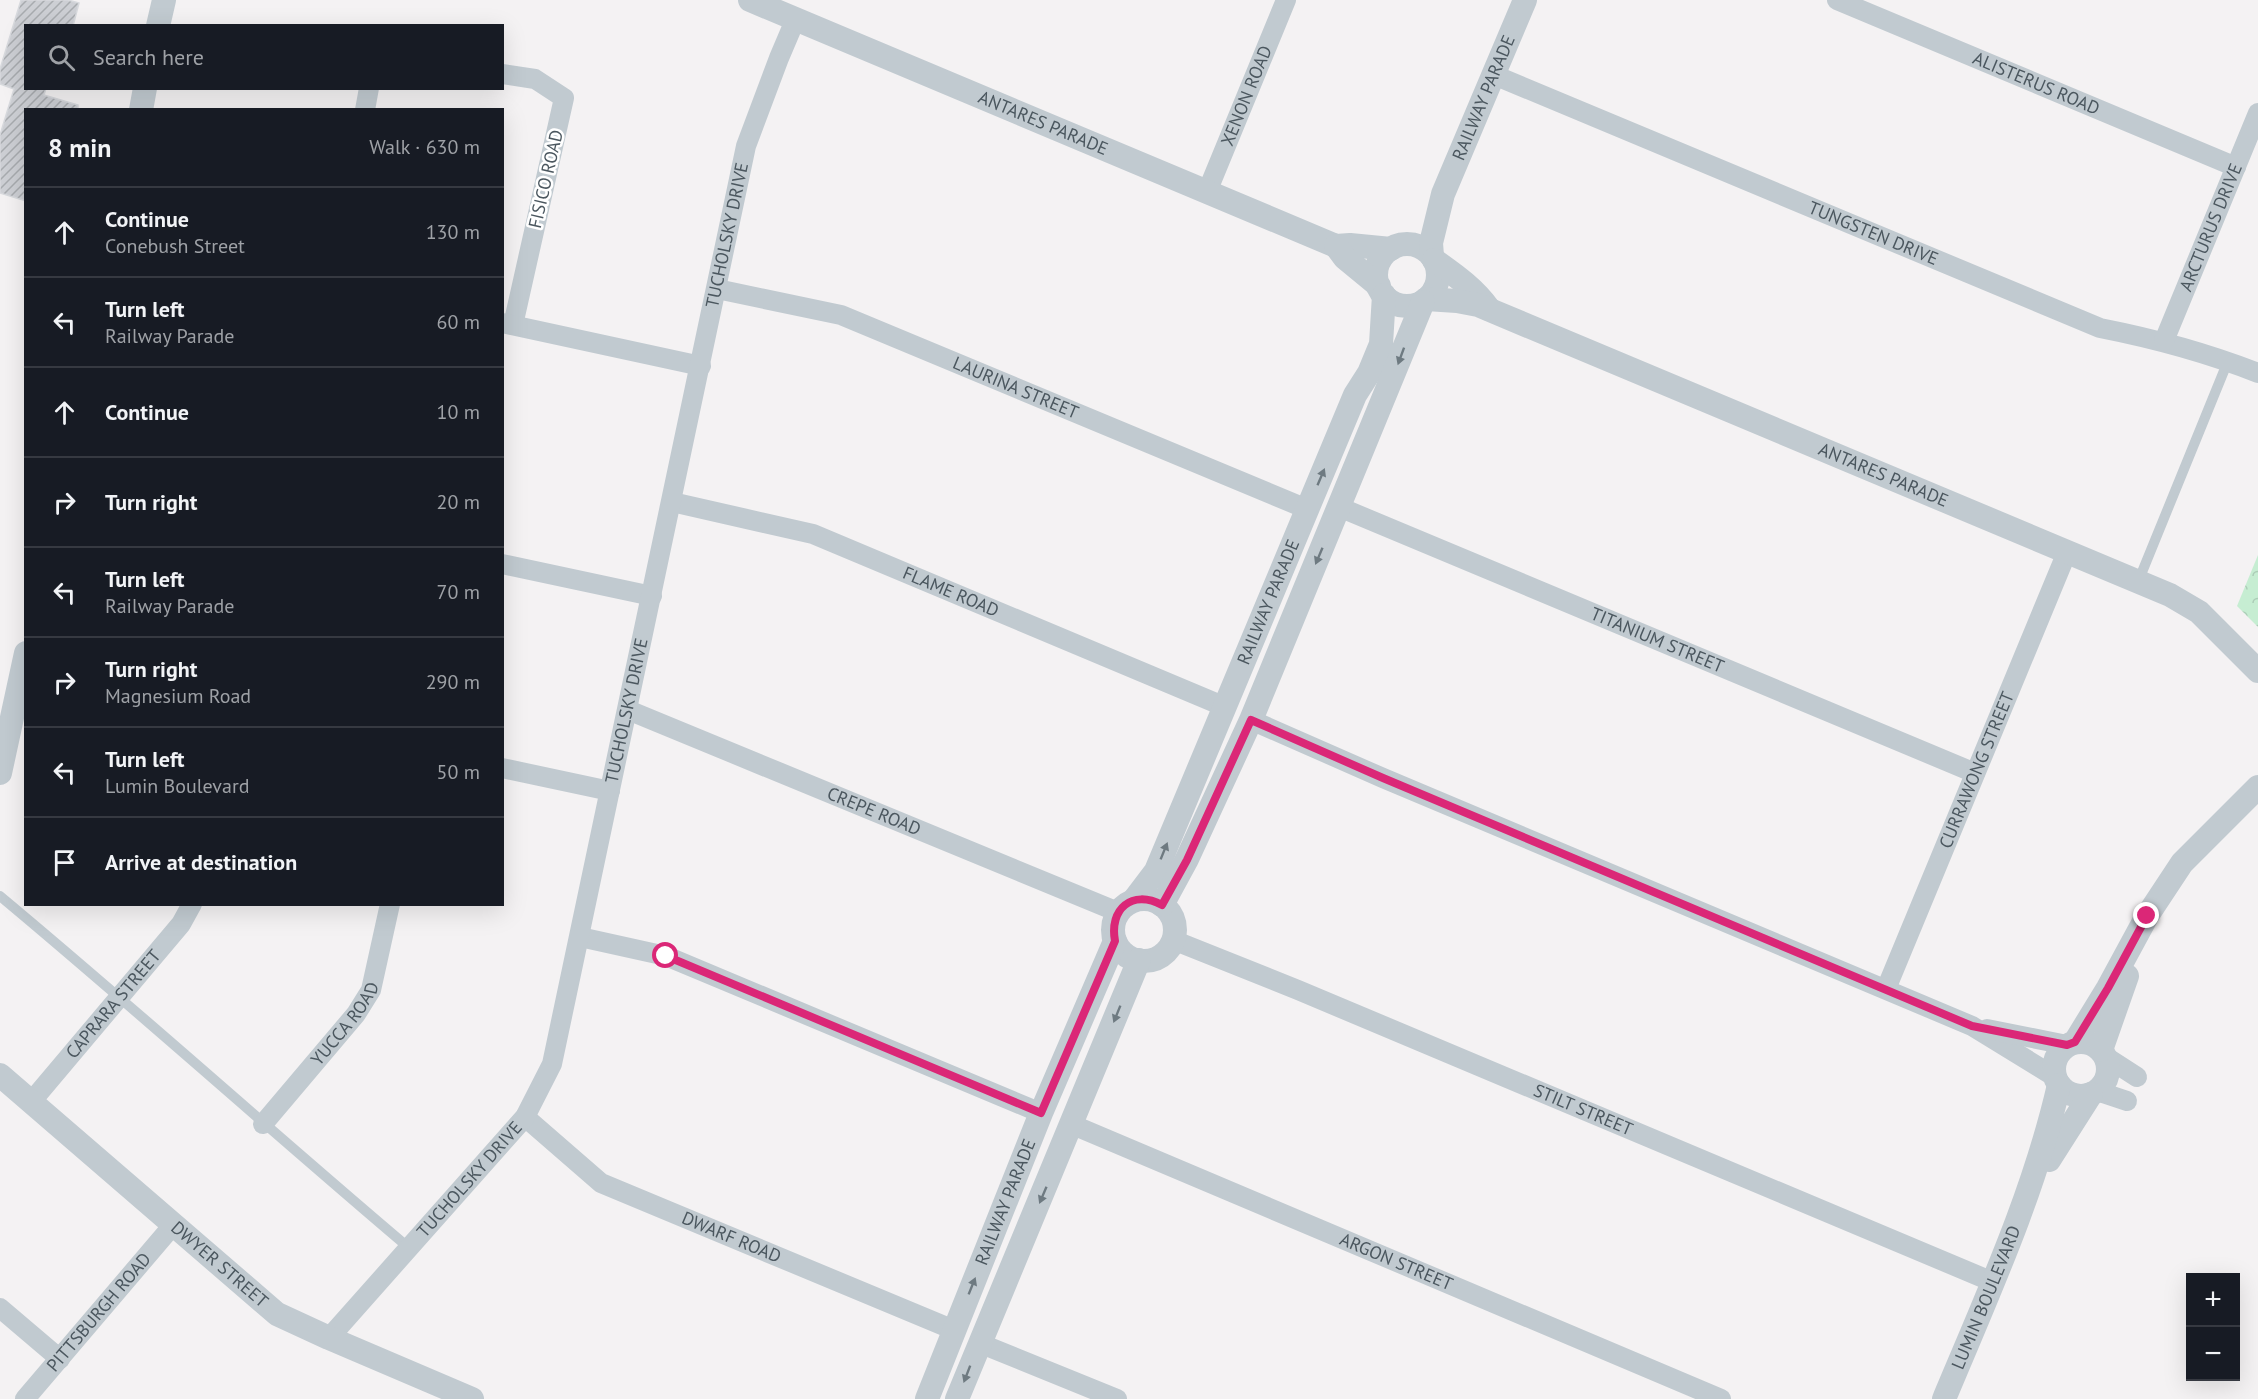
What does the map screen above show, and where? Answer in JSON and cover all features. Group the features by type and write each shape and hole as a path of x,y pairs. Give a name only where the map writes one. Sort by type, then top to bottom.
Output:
{"street":[{"path":"159,24 164,0"},
{"name":"ANTARES PARADE","path":"750,0 1336,246 1345,258 1382,291"},
{"name":"XENON ROAD","path":"1207,192 1286,0"},
{"name":"RAILWAY PARADE","path":"1433,258 1431,243 1443,194 1525,0"},
{"name":"ALISTERUS ROAD","path":"1837,0 2236,167"},
{"name":"TUCHOLSKY DRIVE","path":"328,1338 525,1117 552,1064 746,146 796,18"},
{"name":"FISICO ROAD","path":"504,74 535,79 564,98 508,324"},
{"name":"TUNGSTEN DRIVE","path":"1494,75 2100,328 2164,341 2258,373"},
{"path":"141,108 146,90"},
{"path":"365,108 369,90"},
{"name":"ARCTURUS DRIVE","path":"2164,341 2258,113"},
{"name":"RAILWAY PARADE","path":"1394,247 1418,225 1443,194"},
{"name":"ANTARES PARADE","path":"1336,246 1350,244 1394,247"},
{"path":"1417,245 1425,249 1433,258 1438,276 1436,286 1424,300 1413,305 1392,302 1382,291 1377,276 1381,259 1394,247 1417,245"},
{"name":"ANTARES PARADE","path":"1433,258 1465,282 1481,297 1489,309"},
{"name":"LAURINA STREET","path":"717,289 841,315 1308,509"},
{"name":"RAILWAY PARADE","path":"1126,906 1156,871 1223,706 1355,395 1369,373 1381,344 1382,291"},
{"name":"ANTARES PARADE","path":"1424,300 1457,301 1489,309 2170,595 2199,612 2258,671"},
{"name":"RAILWAY PARADE","path":"1162,905 1187,860 1251,720 1424,300"},
{"path":"508,324 701,366"},
{"name":"FLAME ROAD","path":"672,502 813,534 1223,706"},
{"name":"TITANIUM STREET","path":"1339,507 1975,773"},
{"name":"CURRAWONG STREET","path":"1886,989 2067,552"},
{"path":"504,564 652,596"},
{"path":"0,773 24,662"},
{"name":"CREPE ROAD","path":"628,710 1126,906"},
{"path":"1251,720 1383,778 1972,1026 2057,1081 2073,1095 2094,1093 2127,1101"},
{"path":"504,768 610,791"},
{"path":"2057,1081 2054,1068 2060,1051 2071,1044 2108,988 2147,916 2182,863 2258,787"},
{"path":"1143,898 1162,905 1169,912 1173,920 1173,940 1160,956 1150,960 1139,960 1129,957 1120,950 1113,930 1126,906 1143,898"},
{"name":"CAPRARA STREET","path":"31,1102 181,924 191,906"},
{"name":"YUCCA ROAD","path":"263,1124 356,1014 372,990 390,906"},
{"path":"2094,1093 2107,1076 2108,1066 2103,1054 2147,916"},
{"path":"580,937 666,956 1041,1113"},
{"name":"STILT STREET","path":"1173,940 1298,990 1993,1282"},
{"name":"RAILWAY PARADE","path":"927,1399 1041,1113 1115,941"},
{"name":"RAILWAY PARADE","path":"957,1399 1073,1125 1139,960"},
{"path":"1972,1026 2071,1044 2084,1042 2093,1044 2103,1054 2138,1077"},
{"name":"DWYER STREET","path":"0,1075 277,1314 472,1399"},
{"name":"LUMIN BOULEVARD","path":"1944,1399 2028,1196 2050,1127 2057,1081"},
{"name":"LUMIN BOULEVARD","path":"2028,1196 2070,1125 2094,1093"},
{"name":"DWARF ROAD","path":"525,1117 602,1183 954,1330"},
{"name":"ARGON STREET","path":"1073,1125 1721,1399"},
{"name":"PITTSBURGH ROAD","path":"25,1399 174,1224"},
{"path":"0,1308 60,1359"},
{"path":"979,1343 1117,1399"}],"lane":[{"path":"2138,582 2228,361"},
{"path":"0,896 120,996 263,1124 408,1247"}],"green space":[{"path":"2258,555 2258,627 2237,606"}],"building":[{"path":"21,0 68,0 79,3 74,24 24,24 24,90 45,90 44,95 78,105 78,108 24,108 24,200 0,193 0,135 14,89 0,84 0,69"}],"route":[{"path":"666,956 1041,1113 1115,941 1113,930 1118,912 1125,905 1143,898 1162,905 1187,860 1251,720 1383,778 1972,1026 2067,1045 2075,1042 2108,988 2147,916"}]}
